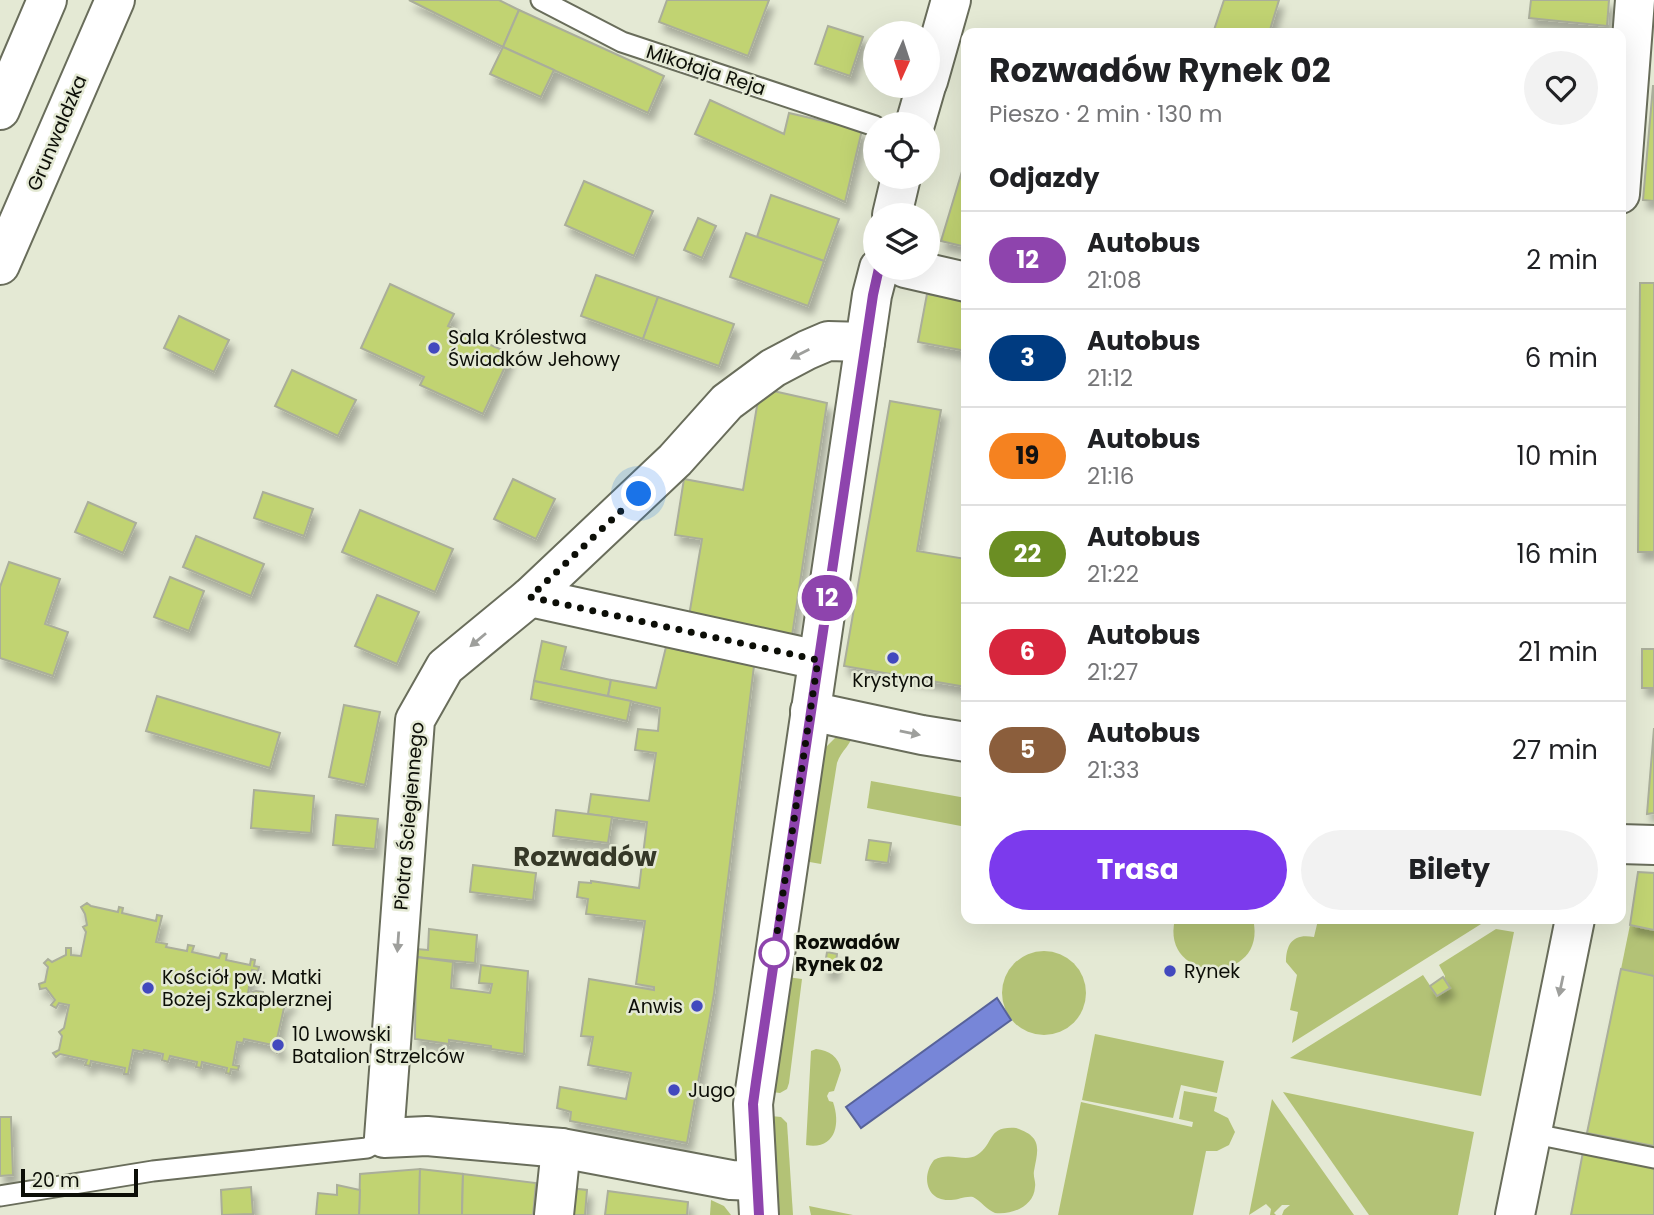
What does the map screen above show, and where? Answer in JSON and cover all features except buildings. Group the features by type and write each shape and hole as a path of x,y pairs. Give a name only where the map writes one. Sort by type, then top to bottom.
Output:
{"street":[{"path":"0,110 47,0"},
{"name":"Grunwaldzka","path":"0,265 115,0"},
{"path":"940,38 951,0"},
{"path":"1626,157 1641,64 1635,0"},
{"path":"940,276 961,281"},
{"path":"757,1198 754,1093 865,342 877,280"},
{"name":"Piotra Ściegiennego","path":"384,1138 415,720 445,667 530,597 675,460 727,402 773,368 828,341 865,342"},
{"path":"530,597 818,660"},
{"path":"810,711 922,736 961,741"},
{"path":"1626,845 1654,845"},
{"path":"1515,1215 1574,924"},
{"path":"384,1138 427,1136 561,1148 731,1180 757,1198"},
{"path":"554,1215 561,1148"}],"lane":[{"name":"Mikołaja Reja","path":"541,0 622,42 863,122"},
{"path":"1531,1133 1654,1158"},
{"path":"0,1196 153,1171 367,1148 384,1138"}],"green space":[{"path":"854,731 837,763 821,864 804,861 824,749 837,736"},
{"path":"871,781 961,797 961,826 867,808"},
{"path":"1175,924 1253,924 1254,941 1245,957 1231,966 1214,969 1197,966 1183,956 1174,941"},
{"path":"1317,924 1481,924 1292,1043 1298,1012 1290,1010 1297,975 1286,962 1286,955 1296,938 1314,937"},
{"path":"1630,925 1654,930 1654,976 1621,969"},
{"path":"1496,929 1514,932 1481,1096 1290,1058 1423,975 1437,996 1445,976 1439,965"},
{"path":"1044,951 1060,954 1074,963 1083,977 1086,993 1083,1009 1074,1023 1060,1032 1044,1035 1028,1032 1014,1023 1005,1009 1002,993 1005,977 1014,963 1028,954"},
{"path":"787,977 802,979 789,1083 787,1089 780,1093 772,1092"},
{"path":"1095,1034 1224,1061 1217,1093 1181,1085 1173,1118 1082,1100"},
{"path":"816,1049 833,1055 841,1070 834,1091 827,1096 829,1101 833,1102 836,1127 829,1140 816,1146 806,1145 811,1051"},
{"path":"1184,1091 1217,1097 1214,1111 1228,1118 1235,1132 1229,1145 1217,1151 1206,1151 1193,1215 1058,1215 1081,1102 1192,1127 1193,1122 1179,1119"},
{"path":"1283,1092 1474,1132 1458,1215 1369,1215"},
{"path":"1272,1099 1354,1215 1282,1215 1290,1205 1282,1205 1274,1213 1276,1215 1270,1215 1271,1209 1266,1204 1249,1215"},
{"path":"771,1116 781,1117 787,1123 793,1215 777,1215"},
{"path":"1006,1128 1016,1128 1031,1135 1037,1145 1034,1194 1027,1204 1015,1211 995,1213 973,1197 943,1200 931,1192 927,1180 934,1160 972,1157 983,1151 995,1133"},
{"path":"711,1200 724,1206 731,1215 710,1215"},
{"path":"809,1206 853,1215 811,1215"}],"water":[{"path":"997,998 1011,1020 861,1128 846,1107"}],"bus line":[{"name":"12","path":"759,1215 753,1104 767,996 876,280"}],"place":[{"name":"Sala Królestwa Świadków Jehowy","path":"434,348"},
{"name":"Krystyna","path":"893,658"},
{"name":"Rozwadów Rynek 02","path":"774,953"},
{"name":"Rynek","path":"1170,971"},
{"name":"Kościół pw. Matki Bożej Szkaplerznej","path":"148,988"},
{"name":"Anwis","path":"697,1006"},
{"name":"10 Lwowski Batalion Strzelców","path":"278,1045"},
{"name":"Jugo","path":"674,1090"}],"district":[{"name":"Rozwadów","path":"585,857"}],"route":[{"path":"639,494 530,597 818,660 774,953"}]}
